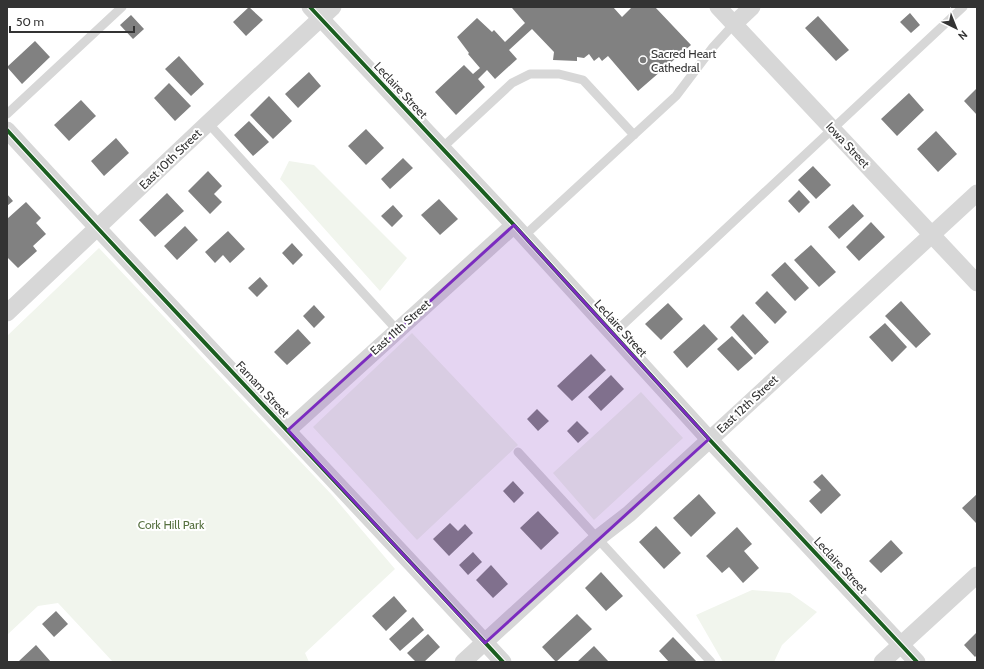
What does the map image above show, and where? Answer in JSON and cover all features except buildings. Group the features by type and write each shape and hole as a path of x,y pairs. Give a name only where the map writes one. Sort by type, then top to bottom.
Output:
{"street":[{"name":"East 10th Street","path":"7,313 208,123 315,13 333,7"},
{"name":"Iowa Street","path":"718,7 977,283"},
{"path":"734,24 752,7"},
{"name":"Leclaire Street","path":"315,13 519,230 709,439 917,662"},
{"name":"Farnam Street","path":"7,130 503,662"},
{"name":"East 12th Street","path":"463,662 598,538 629,514 977,193"},
{"name":"East 11th Street","path":"288,430 397,330 519,230"},
{"path":"882,662 977,576"}],"lane":[{"path":"7,114 122,7"},
{"path":"613,334 963,7"},
{"path":"519,230 634,135 676,96 713,47 734,24"},
{"path":"442,148 512,83 530,74 559,74 583,80 634,135"},
{"path":"208,123 397,330"},
{"path":"518,452 711,662"}],"highlighted area":[{"path":"514,225 709,439 485,643 288,430"}],"green space":[{"path":"289,161 314,165 407,258 380,291 280,179"},
{"name":"Cork Hill Park","path":"99,248 332,495 395,569 305,653 309,662 113,662 58,603 38,606 7,635 7,336"},
{"path":"412,333 518,445 417,540 313,427"},
{"path":"641,392 683,438 594,520 553,473"},
{"path":"752,590 790,593 817,612 782,645 774,662 723,662 696,615"}],"cycle path":[{"path":"310,7 514,225 709,439 917,662"},
{"path":"7,130 503,662"}],"place":[{"name":"Sacred Heart Cathedral","path":"643,60"}]}
